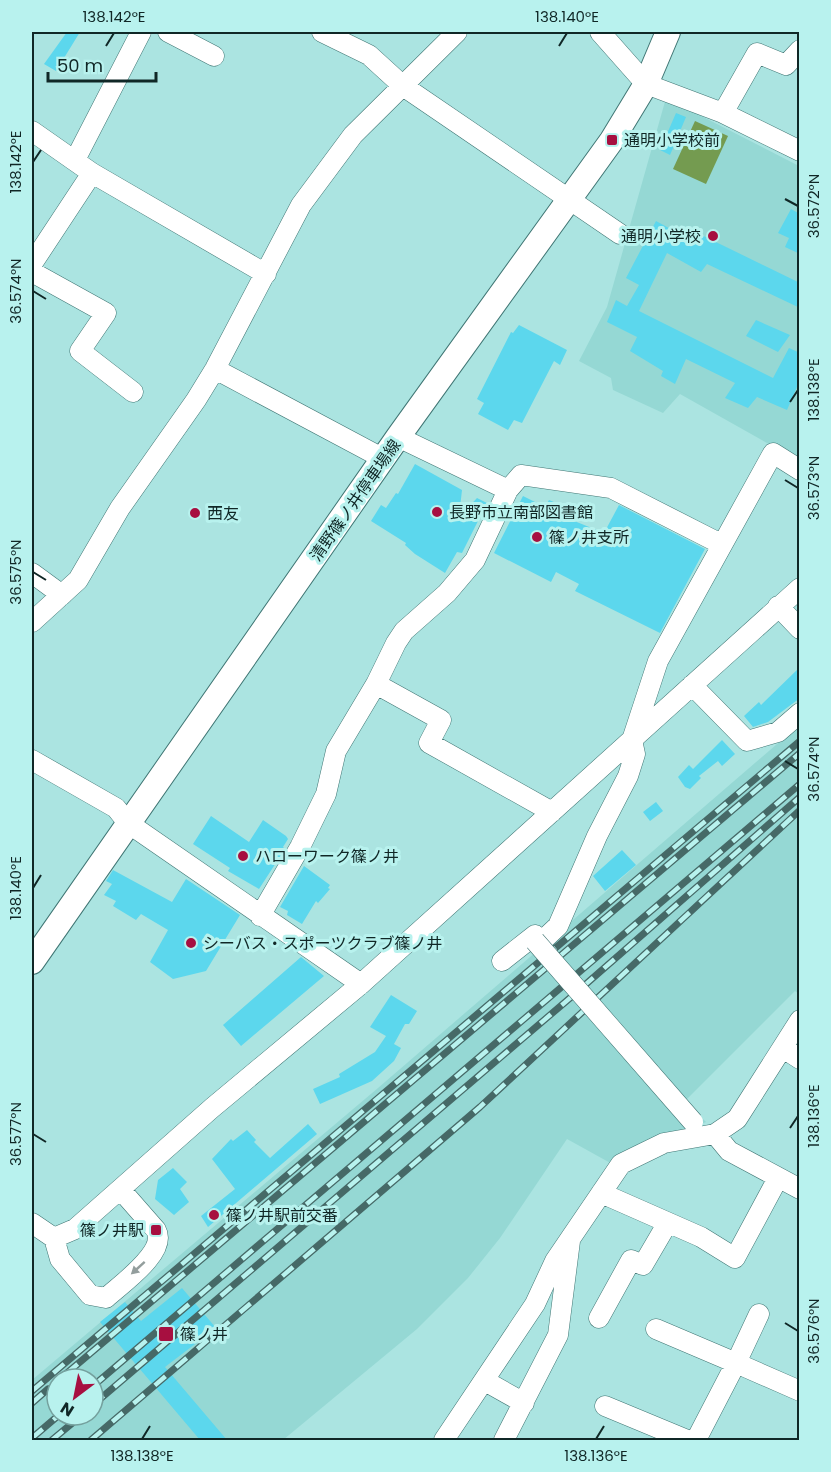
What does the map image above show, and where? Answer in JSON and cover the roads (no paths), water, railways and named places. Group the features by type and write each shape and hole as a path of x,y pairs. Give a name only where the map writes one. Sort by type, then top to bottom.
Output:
{"main road":[{"name":"清野篠ノ井停車場線","path":"32,962 398,437 612,140 646,84 668,32"}],"street":[{"path":"75,160 141,32"},
{"path":"168,32 214,56"},
{"path":"322,32 369,55 404,86 620,234"},
{"path":"32,622 78,580 120,507 215,369 301,205 353,135 457,32"},
{"path":"600,32 646,84 723,114 800,151"},
{"path":"723,114 758,53 786,65 800,50"},
{"path":"32,131 92,173 266,274"},
{"path":"32,264 92,173"},
{"path":"32,272 106,313 80,351 133,392"},
{"path":"215,369 384,459"},
{"path":"398,437 508,490"},
{"path":"502,961 535,935 542,942 558,926 597,836 628,776 635,754 632,740 658,662 772,453 800,470"},
{"path":"260,916 300,847 326,794 336,751 404,632 447,593 475,560 508,490 521,474 611,488 721,543"},
{"path":"32,573 62,595"},
{"path":"54,1238 75,1229 121,1191 212,1108 361,984 800,588"},
{"path":"778,606 800,629"},
{"path":"376,684 441,720 429,743 552,812"},
{"path":"692,685 747,741 778,732 800,713"},
{"path":"32,759 116,808 128,823 361,984"},
{"path":"535,941 693,1122"},
{"path":"578,1002 639,1074"},
{"path":"444,1440 535,1304 555,1261 621,1164 664,1143 715,1134 737,1119 800,1020"},
{"path":"783,1048 800,1059"},
{"path":"715,1134 729,1151 800,1189"},
{"path":"601,1193 701,1237 735,1258 778,1178"},
{"path":"32,1222 54,1238 60,1259 90,1295 106,1298 157,1251 159,1235 156,1230 121,1191"},
{"path":"599,1318 631,1260 643,1265 667,1224"},
{"path":"504,1440 558,1335 570,1240"},
{"path":"696,1440 759,1314"},
{"path":"657,1329 800,1391"},
{"path":"485,1381 524,1403"},
{"path":"605,1406 687,1440"}],"railway":[{"path":"32,1391 800,741"},
{"path":"74,1367 800,753"},
{"path":"105,1376 800,784"},
{"path":"105,1395 570,998 800,797"},
{"path":"91,1440 480,1107 800,810"},
{"path":"32,1403 45,1392"},
{"path":"32,1438 45,1427"},
{"path":"52,1440 68,1427"}],"place":[{"name":"通明小学校前","path":"612,140"},
{"name":"通明小学校","path":"713,236"},
{"name":"長野市立南部図書館","path":"437,512"},
{"name":"西友","path":"195,513"},
{"name":"篠ノ井支所","path":"537,537"},
{"name":"ハローワーク篠ノ井","path":"243,856"},
{"name":"シーバス・スポーツクラブ篠ノ井","path":"191,943"},
{"name":"篠ノ井駅前交番","path":"214,1215"},
{"name":"篠ノ井駅","path":"156,1230"},
{"name":"篠ノ井","path":"166,1334"}]}
